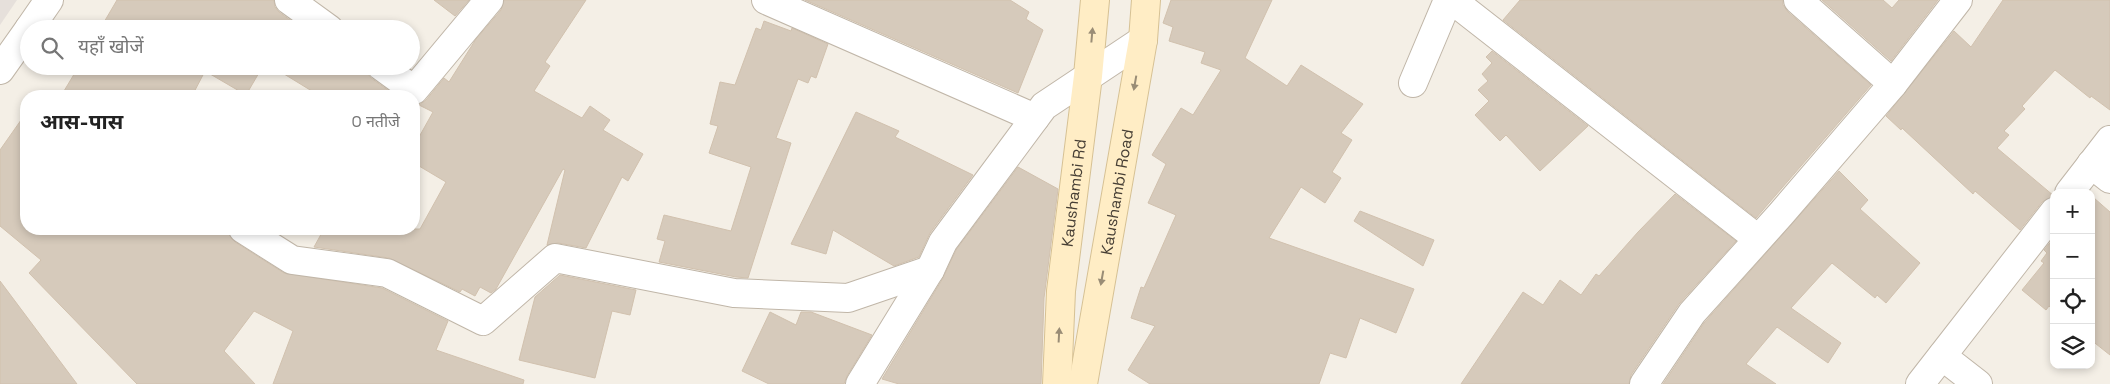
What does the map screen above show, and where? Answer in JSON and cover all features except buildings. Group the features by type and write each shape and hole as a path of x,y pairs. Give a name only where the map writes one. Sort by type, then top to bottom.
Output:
{"main road":[{"name":"Kaushambi Rd","path":"1057,384 1061,291 1088,76 1095,0"},
{"name":"Kaushambi Road","path":"1084,384 1143,40 1146,0"}],"street":[{"path":"35,20 49,0"},
{"path":"289,0 317,20"},
{"path":"394,75 414,90 489,0"},
{"path":"766,0 1035,118"},
{"path":"1413,83 1448,0"},
{"path":"1452,0 1758,239"},
{"path":"1798,0 1893,84"},
{"path":"1644,384 1692,313 1893,84 1958,0"},
{"path":"860,384 930,270 943,242 1044,106 1143,40"},
{"path":"0,70 20,42"},
{"path":"2075,189 2101,172 2110,140"},
{"path":"1920,384 2050,217"},
{"path":"253,235 292,260 388,273 483,321 554,258 734,293 848,298 930,270"},
{"path":"1942,356 1978,384"}],"shaded area":[{"path":"0,0 17,0 0,25"}]}
